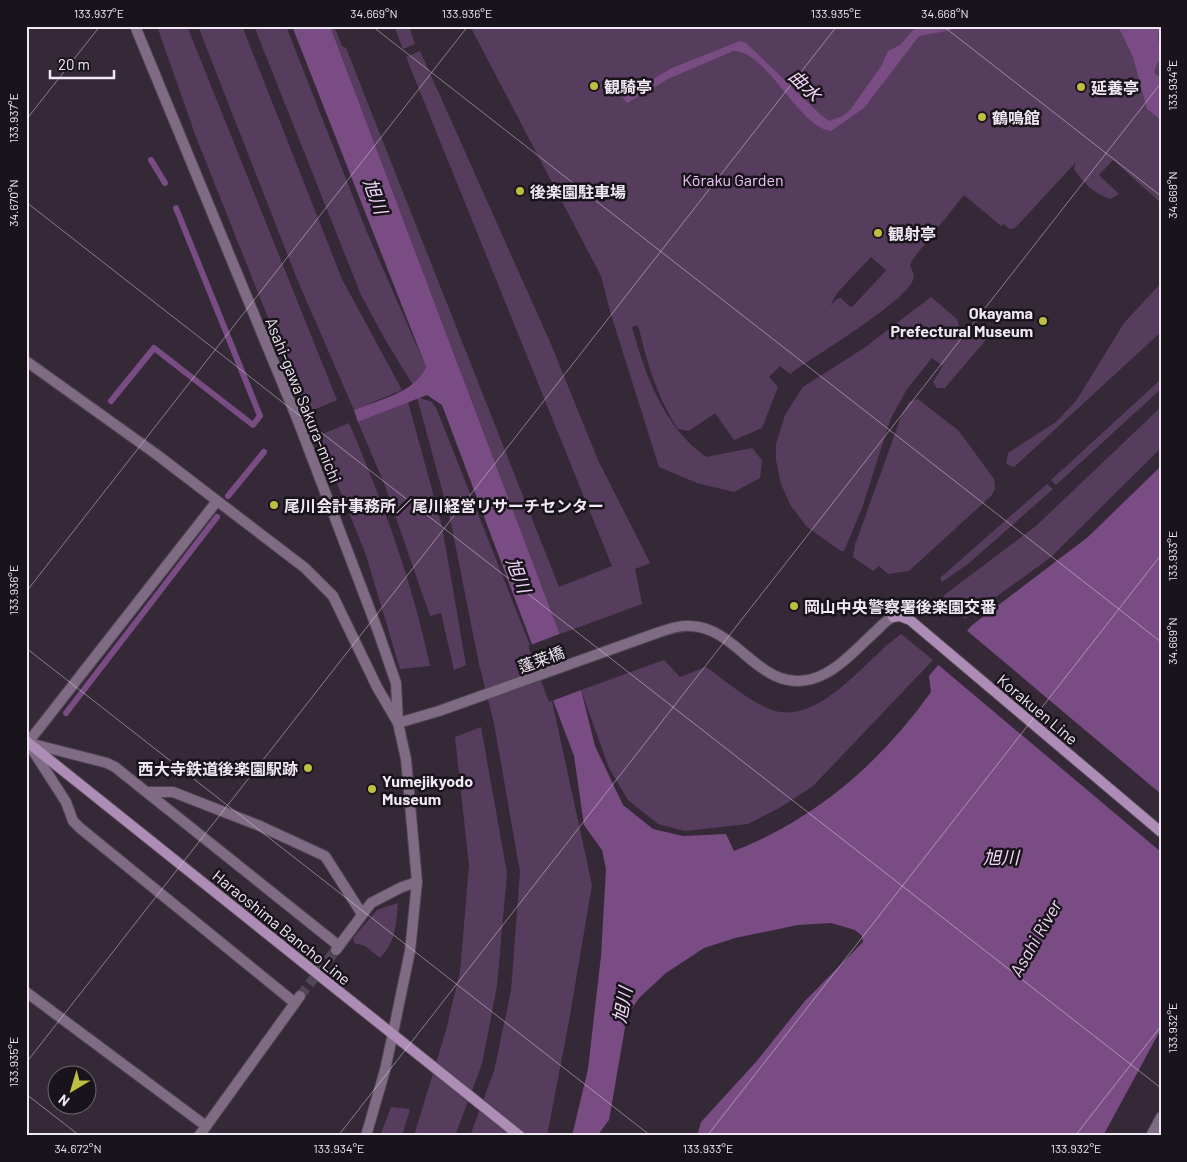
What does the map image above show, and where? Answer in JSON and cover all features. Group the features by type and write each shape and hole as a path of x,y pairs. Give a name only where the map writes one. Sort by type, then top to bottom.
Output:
{"main road":[{"name":"Korakuen Line","path":"893,616 906,617 916,625 1161,832"},
{"name":"Haraoshima Bancho Line","path":"27,743 520,1136"}],"street":[{"name":"Asahi-gawa Sakura-michi","path":"134,26 298,421 396,683 398,723 406,759 417,882 410,951 386,1070 366,1136"},
{"path":"26,361 305,568 333,596 377,687 398,723"},
{"path":"27,743 217,501"},
{"name":"蓬莱橋","path":"398,723 439,711 654,634 684,626 704,628 718,634 768,673 785,680 801,681 820,676 829,671 893,616"},
{"path":"27,743 107,763 147,792 337,949 371,903 402,887 417,882"},
{"path":"27,743 66,802 68,812 80,828 297,1000 199,1136"},
{"path":"147,792 172,792 260,826 325,856 362,914"},
{"path":"26,992 206,1126"},
{"path":"1151,1136 1161,1117"}],"green space":[{"path":"157,26 187,26 337,400 306,413 196,137"},
{"path":"198,26 242,26 342,279 402,390 354,410 297,279"},
{"path":"254,26 286,26 366,230 426,367 422,377 413,385 361,295"},
{"path":"330,26 334,26 342,46 346,48 559,587 612,566 406,57 420,51 550,342 598,460 650,563 635,569 642,604 560,634"},
{"path":"394,26 409,26 415,44 403,49"},
{"name":"Kōraku Garden","path":"470,26 1161,26 1161,203 1113,160 1099,175 1119,194 1110,199 1094,191 1074,169 1076,162 1015,228 1010,229 1003,224 1001,226 964,195 912,260 910,265 914,278 906,290 857,329 790,374 780,366 769,377 778,387 762,428 734,440 715,413 689,431 678,429 664,405 654,380 639,329 637,325 632,327 643,363 658,399 679,431 691,445 706,457 752,448 762,460 760,478 734,492 697,483 659,467 610,311 601,276","holes":["871,257 886,270 853,306 850,307 841,298 837,299 830,306 837,293"]},
{"path":"1161,283 1161,332 1014,467 1006,464 1008,453 1056,422 1076,401 1124,323"},
{"path":"931,297 957,319 959,325 956,328 963,334 976,331 979,326 987,328 990,335 945,388 937,388 933,382 943,366 932,358 907,389 891,418 862,508 844,551 841,551 807,527 791,506 781,484 776,460 776,444 785,415 803,387 864,348"},
{"path":"1159,381 1161,389 1056,485 1051,480"},
{"path":"417,397 432,402 437,410 552,701 592,885 547,1136 470,1136 494,1071 511,991 520,872 494,723 479,664 451,523"},
{"path":"918,399 959,431 994,479 995,489 991,496 909,571 888,574 879,566 873,571 853,557 855,545 901,417 909,402"},
{"path":"408,402 442,526 466,665 454,670 441,613 430,616 384,483 358,422"},
{"path":"1161,407 1161,448 1050,558 965,619 943,596 1036,526"},
{"path":"349,423 396,542 415,603 430,666 400,669 366,555 318,436"},
{"path":"1047,484 1053,489 968,564 942,582 940,578"},
{"path":"901,634 933,660 813,786 781,807 748,824 685,831 658,824 628,800 609,768 581,690 664,660 680,677 706,667 743,694 767,708 786,712 804,710 822,701 839,689"},
{"path":"481,727 507,873 497,986 482,1064 455,1136 414,1136 446,1030 460,972 469,865 455,737"},
{"path":"398,903 396,926 392,939 380,958 365,946 354,943 353,938 377,910"},
{"path":"391,1107 410,1109 402,1136 380,1136"}],"water":[{"name":"旭川","path":"292,26 330,26 581,690 595,746 623,805 653,829 683,836 726,834 734,851 764,838 819,805 844,786 890,743 931,692 929,676 971,626 1088,537 1161,466 1161,1029 1103,1136 697,1136 701,1122 756,1062 804,1002 863,942 862,936 855,930 831,923 798,925 735,938 704,948 666,973 639,998 627,1016 609,1120 597,1136 572,1136 588,1069 601,956 606,869 602,850 584,825 574,756 442,405 427,395 358,422 354,410 405,389 421,376 426,367"},
{"path":"917,26 953,26 951,30 919,36 864,108 831,131 819,126 807,117 758,63 746,54 733,51 668,79 627,103 622,97 672,68 740,41 746,43 829,121 843,116 850,110 882,65 888,51 900,45"},
{"path":"1118,26 1160,26 1158,37 1161,60 1157,63 1154,73 1161,78 1161,120 1147,109 1133,57"}],"pier":[{"path":"965,629 1161,794 1161,852 936,663"},
{"path":"562,633 584,689 549,702 528,646"}],"waterway":[{"path":"151,160 165,183"},
{"path":"111,401 154,348 253,425 260,416 176,208"},
{"path":"228,496 264,452"},
{"path":"66,713 217,517"}],"tunnel":[{"path":"300,996 335,951"}],"place":[{"name":"観騎亭","path":"594,86"},
{"name":"延養亭","path":"1081,87"},
{"name":"鶴鳴館","path":"982,117"},
{"name":"後楽園駐車場","path":"520,191"},
{"name":"観射亭","path":"878,233"},
{"name":"Okayama Prefectural Museum","path":"1043,321"},
{"name":"尾川会計事務所／尾川経営リサーチセンター","path":"274,505"},
{"name":"岡山中央警察署後楽園交番","path":"794,606"},
{"name":"西大寺鉄道後楽園駅跡","path":"308,768"},
{"name":"Yumejikyodo Museum","path":"372,789"}],"water label":[{"name":"曲水","path":"805,85"},
{"name":"Asahi River","path":"1035,938"}]}
